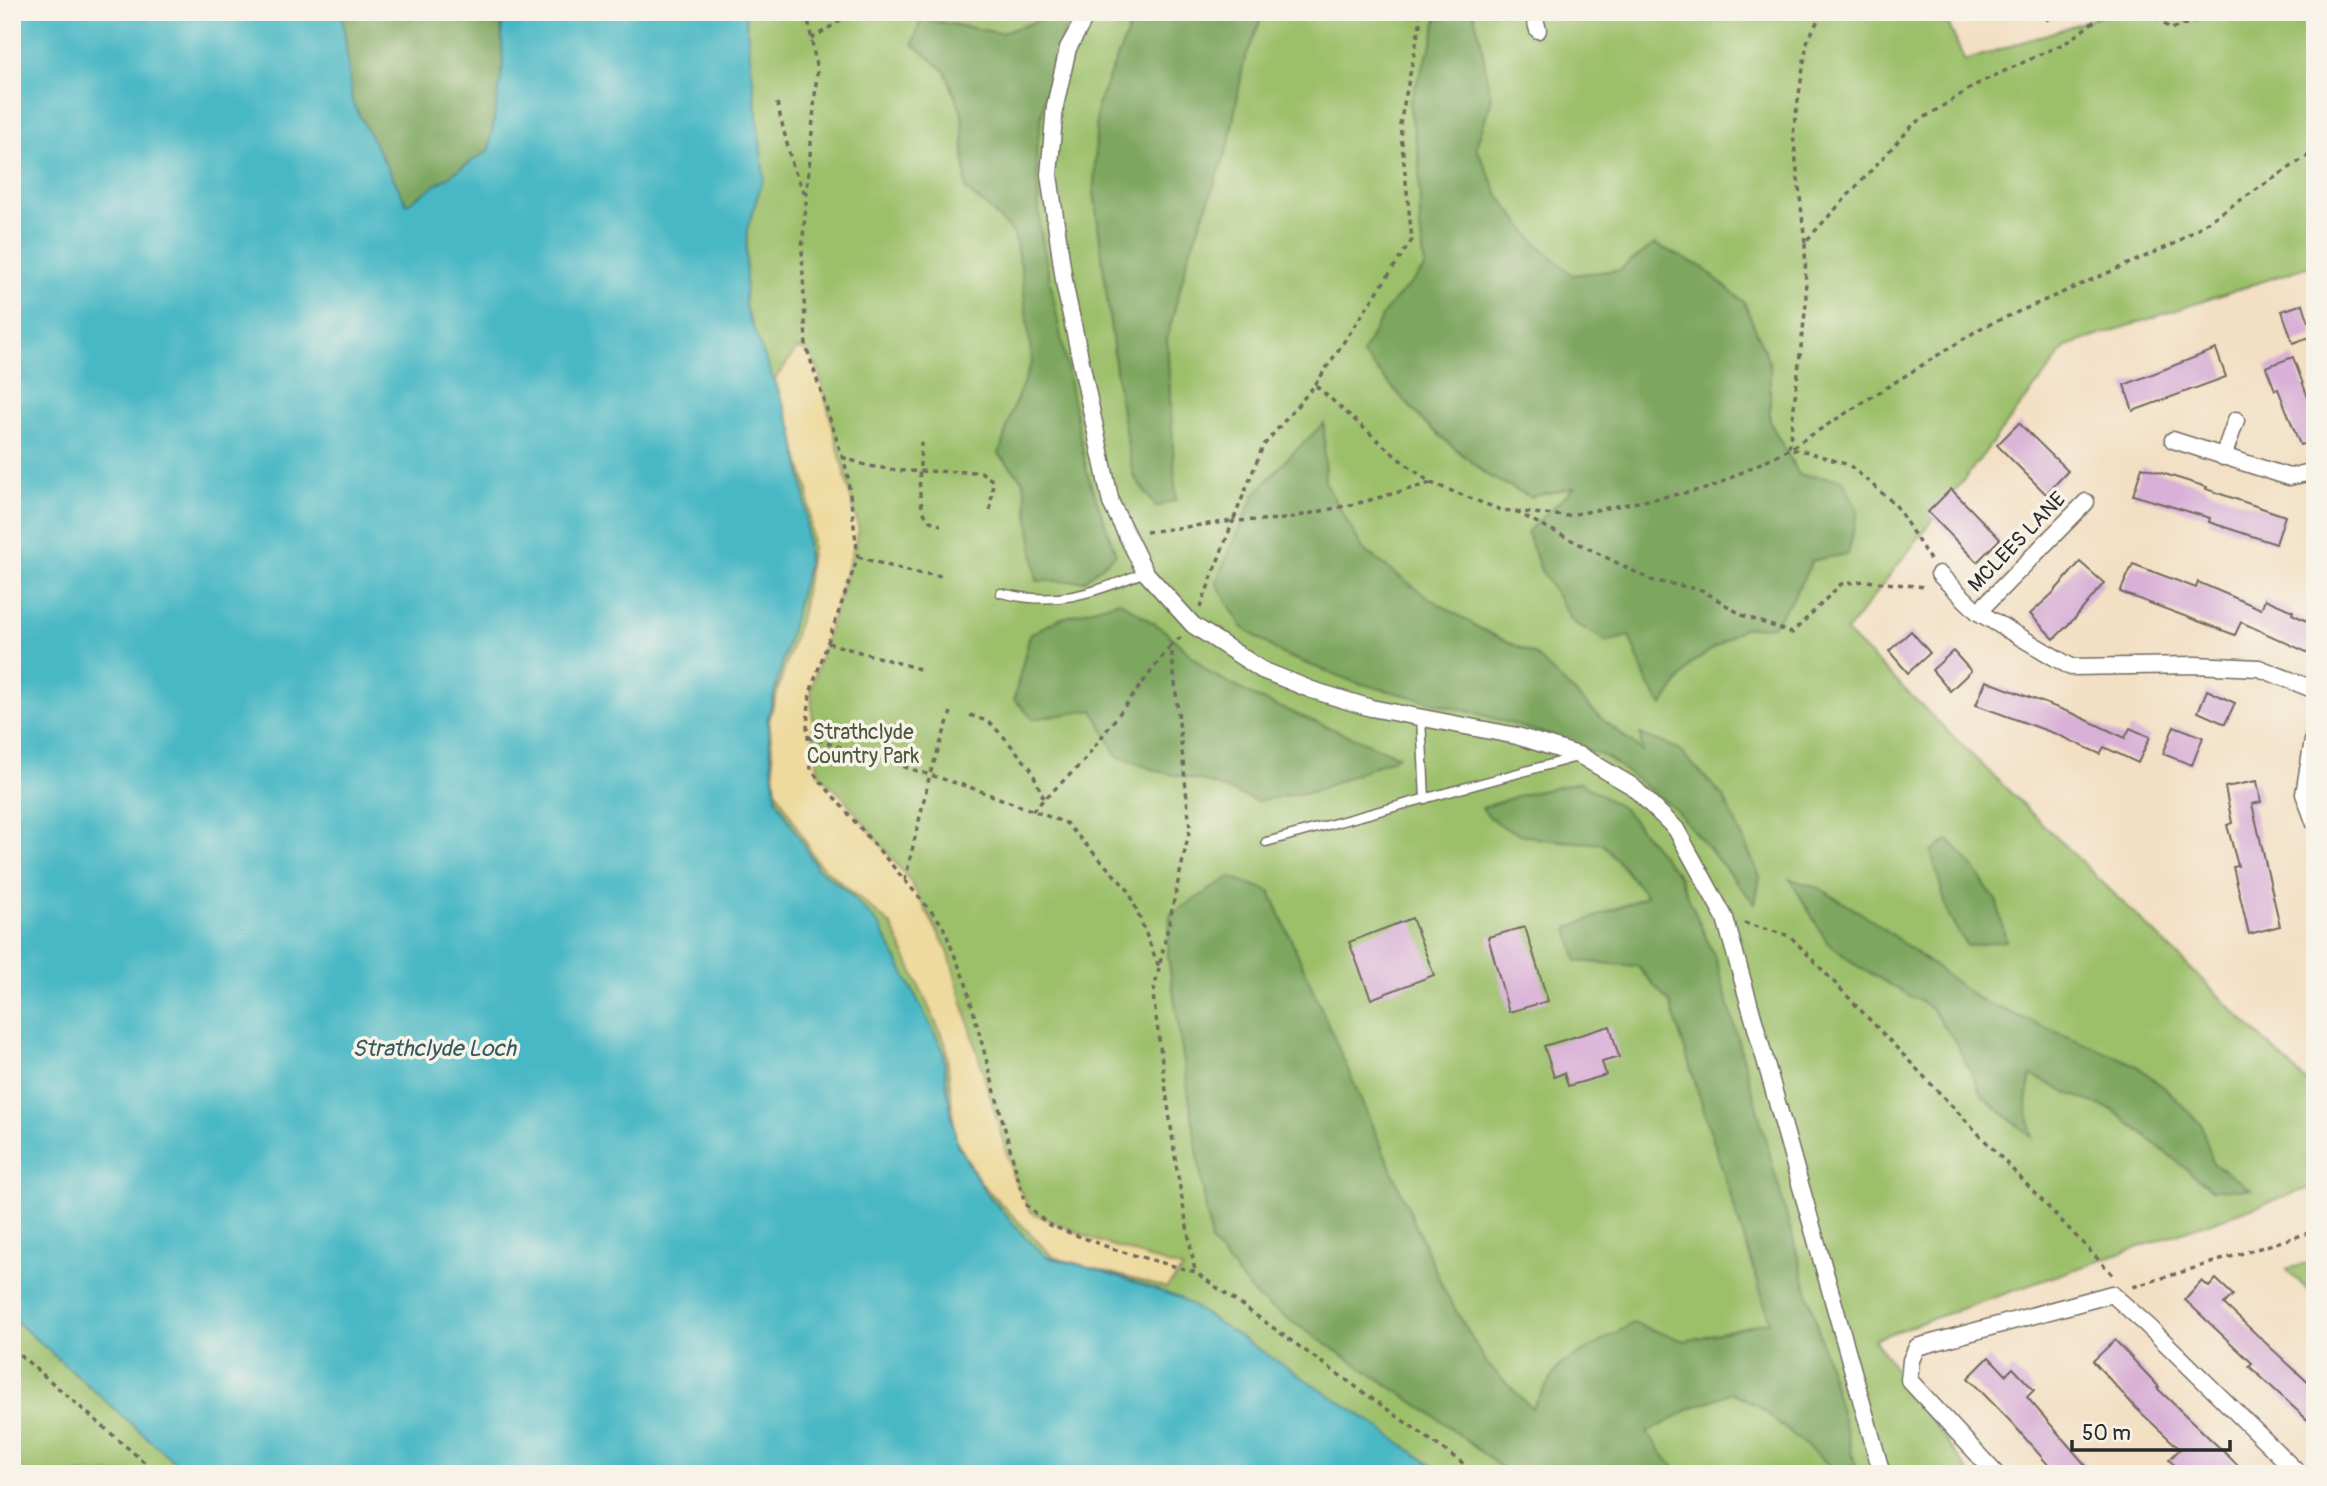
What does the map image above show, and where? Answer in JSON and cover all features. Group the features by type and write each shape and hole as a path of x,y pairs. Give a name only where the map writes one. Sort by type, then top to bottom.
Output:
{"street":[{"path":"1088,12 1068,48 1055,106 1049,175 1065,286 1111,503 1145,572 1194,625 1262,670 1312,690 1371,708 1517,736 1581,756 1632,786 1676,829 1725,918 1882,1474"},
{"path":"1533,12 1538,30"},
{"path":"2223,457 2236,420"},
{"path":"2173,440 2289,477 2315,471"},
{"name":"MCLEES LANE","path":"1978,612 2086,502"},
{"path":"1943,578 1978,612 2071,667 2195,665 2259,668 2315,690"},
{"path":"2315,728 2304,793 2315,824"},
{"path":"1996,1474 1909,1380 1911,1360 1917,1347 2119,1291 2147,1325 2299,1474"}],"lane":[{"path":"1001,593 1053,601 1096,591 1145,572"},
{"path":"1421,717 1425,799"},
{"path":"1266,842 1581,756"}],"path":[{"path":"807,12 817,72 802,250 807,346 847,471 858,557 810,693 808,737 811,770 942,924 966,984 1025,1203 1049,1225 1116,1250 1195,1272 1478,1474"},
{"path":"811,39 854,12"},
{"path":"1032,811 1082,762 1171,645 1194,625 1263,446 1315,385 1412,240 1400,124 1420,24 1419,12"},
{"path":"1789,449 1806,304 1805,242 1793,134 1807,42 1822,12"},
{"path":"2046,20 2059,12"},
{"path":"1805,242 1913,124 1979,83 2067,42 2107,12"},
{"path":"2148,12 2171,29 2226,12"},
{"path":"777,103 793,168 806,197"},
{"path":"1315,385 1399,459 1431,483 1501,510 1564,516 1710,488 1789,449 1981,328 2174,244 2315,151"},
{"path":"921,442 919,472 925,513 930,521 941,525"},
{"path":"1514,511 1651,580 1702,590 1742,615 1792,633 1841,584 1865,581 1924,587 1943,578 1895,503 1849,465 1789,449"},
{"path":"842,457 868,466 919,472 981,472 993,481 990,512"},
{"path":"1126,534 1233,521 1285,519 1363,502 1431,483"},
{"path":"858,557 915,573 944,576"},
{"path":"827,643 923,670"},
{"path":"1171,645 1190,828 1153,995 1177,1171 1195,1272"},
{"path":"905,880 930,774 951,712"},
{"path":"970,715 989,722 1004,737 1031,769 1044,799"},
{"path":"808,737 930,774 1066,823 1129,891 1159,967"},
{"path":"1725,918 1790,936 2119,1291 2315,1231"},
{"path":"12,1348 158,1474"}],"green space":[{"name":"Strathclyde Country Park","path":"12,12 1943,12 1965,61 2114,12 2315,12 2315,264 2067,346 1846,632 2315,1090 2315,1186 1874,1339 1970,1474 12,1474"},
{"path":"342,12 501,12 503,66 489,150 407,205 352,102"},
{"path":"1049,12 1074,12 1063,34 1046,90 1036,151 1040,228 1087,473 1116,554 1084,581 1037,581 1024,482 999,454 1014,405 1032,362 1021,267 1014,234 990,209 966,190 962,113 945,71 913,44 921,19 1001,33 1032,23"},
{"path":"1139,12 1264,12 1244,61 1229,144 1189,254 1167,339 1176,500 1156,507 1133,475 1119,395 1094,192 1097,105"},
{"path":"1438,12 1473,12 1491,101 1476,147 1499,196 1534,241 1572,275 1619,270 1655,244 1702,267 1744,302 1770,364 1770,422 1799,475 1842,479 1858,511 1848,554 1813,560 1793,598 1773,626 1743,628 1691,664 1662,706 1647,682 1629,636 1608,642 1573,622 1541,570 1527,532 1575,487 1531,497 1488,476 1426,424 1362,354 1385,311 1425,268 1420,227 1419,159 1409,103 1432,43"},
{"path":"1324,423 1325,483 1364,550 1426,596 1481,629 1534,654 1601,718 1642,751 1640,734 1677,748 1724,797 1760,877 1755,904 1676,810 1610,759 1565,740 1486,716 1354,682 1282,654 1242,627 1216,582 1255,494"},
{"path":"1120,601 1165,631 1210,673 1257,698 1399,756 1315,791 1256,801 1205,781 1157,771 1117,756 1093,710 1033,719 1014,699 1030,634 1059,619"},
{"path":"1580,782 1625,810 1679,876 1716,960 1858,1474 1840,1474 1757,1405 1732,1392 1690,1409 1647,1433 1679,1474 1509,1474 1439,1419 1258,1299 1211,1242 1168,957 1170,915 1230,877 1270,891 1444,1290 1487,1364 1532,1408 1559,1366 1633,1323 1685,1341 1770,1321 1670,1003 1637,966 1577,961 1568,928 1647,896 1603,844 1521,834 1493,820 1482,808 1517,796"},
{"path":"1949,840 1970,863 1997,902 2006,941 1967,946 1949,917 1931,851"},
{"path":"1790,879 1819,888 1869,918 1980,1000 2136,1065 2168,1091 2201,1124 2213,1163 2251,1190 2211,1189 2113,1110 2067,1093 2031,1075 2026,1102 2032,1137 1984,1098 1955,1041 1930,1007 1857,966 1827,942"},
{"path":"2315,1262 2315,1297 2286,1269"}],"sand":[{"path":"798,348 810,354 818,369 859,530 811,689 814,744 819,774 842,796 910,881 948,951 1014,1179 1031,1212 1095,1240 1183,1269 1166,1288 1053,1257 981,1183 955,1138 946,1045 892,926 817,862 776,790 769,719 802,612 812,547 808,489 775,379"}],"water":[{"name":"Strathclyde Loch","path":"12,12 342,12 352,102 407,204 489,150 503,66 501,12 745,12 764,177 747,229 745,307 793,429 805,496 808,564 767,721 776,798 817,868 847,891 880,926 943,1050 957,1144 984,1190 1023,1235 1047,1257 1093,1268 1180,1298 1371,1422 1444,1474 188,1474 12,1318"}],"building":[{"path":"2303,304 2313,336 2293,343 2282,311"},
{"path":"2216,349 2226,377 2133,411 2124,385"},
{"path":"2293,357 2310,403 2315,401 2315,440 2300,445 2278,389 2275,390 2266,367"},
{"path":"2019,423 2068,471 2046,494 1997,445"},
{"path":"2142,467 2207,487 2206,489 2285,516 2276,544 2209,522 2210,518 2133,495"},
{"path":"1951,489 2000,539 1977,562 1928,512"},
{"path":"2080,562 2104,583 2054,639 2030,614"},
{"path":"2133,564 2196,588 2198,582 2261,609 2265,599 2293,611 2292,614 2315,625 2315,656 2241,622 2235,635 2120,592"},
{"path":"1911,631 1930,653 1908,673 1889,651"},
{"path":"1953,651 1971,671 1950,691 1932,670"},
{"path":"1986,681 2074,714 2125,738 2130,728 2150,737 2138,763 2104,747 2100,754 2056,734 1976,705"},
{"path":"2207,690 2235,703 2225,724 2198,712"},
{"path":"2174,726 2203,737 2192,765 2163,754"},
{"path":"2257,781 2261,802 2252,804 2280,926 2249,934 2233,867 2238,866 2227,825 2232,823 2225,787"},
{"path":"1412,918 1434,975 1371,999 1349,942"},
{"path":"1525,927 1548,1001 1509,1012 1488,937"},
{"path":"1610,1026 1619,1057 1602,1062 1606,1075 1568,1086 1564,1073 1554,1077 1544,1046"},
{"path":"2216,1279 2233,1295 2224,1304 2315,1389 2315,1427 2249,1366 2252,1363 2185,1300 2202,1281 2209,1287"},
{"path":"2115,1340 2159,1387 2157,1388 2247,1474 2184,1474 2169,1460 2180,1449 2136,1408 2093,1361"},
{"path":"1989,1357 2006,1375 2013,1368 2034,1390 2027,1397 2093,1474 2056,1474 1968,1378"}]}
